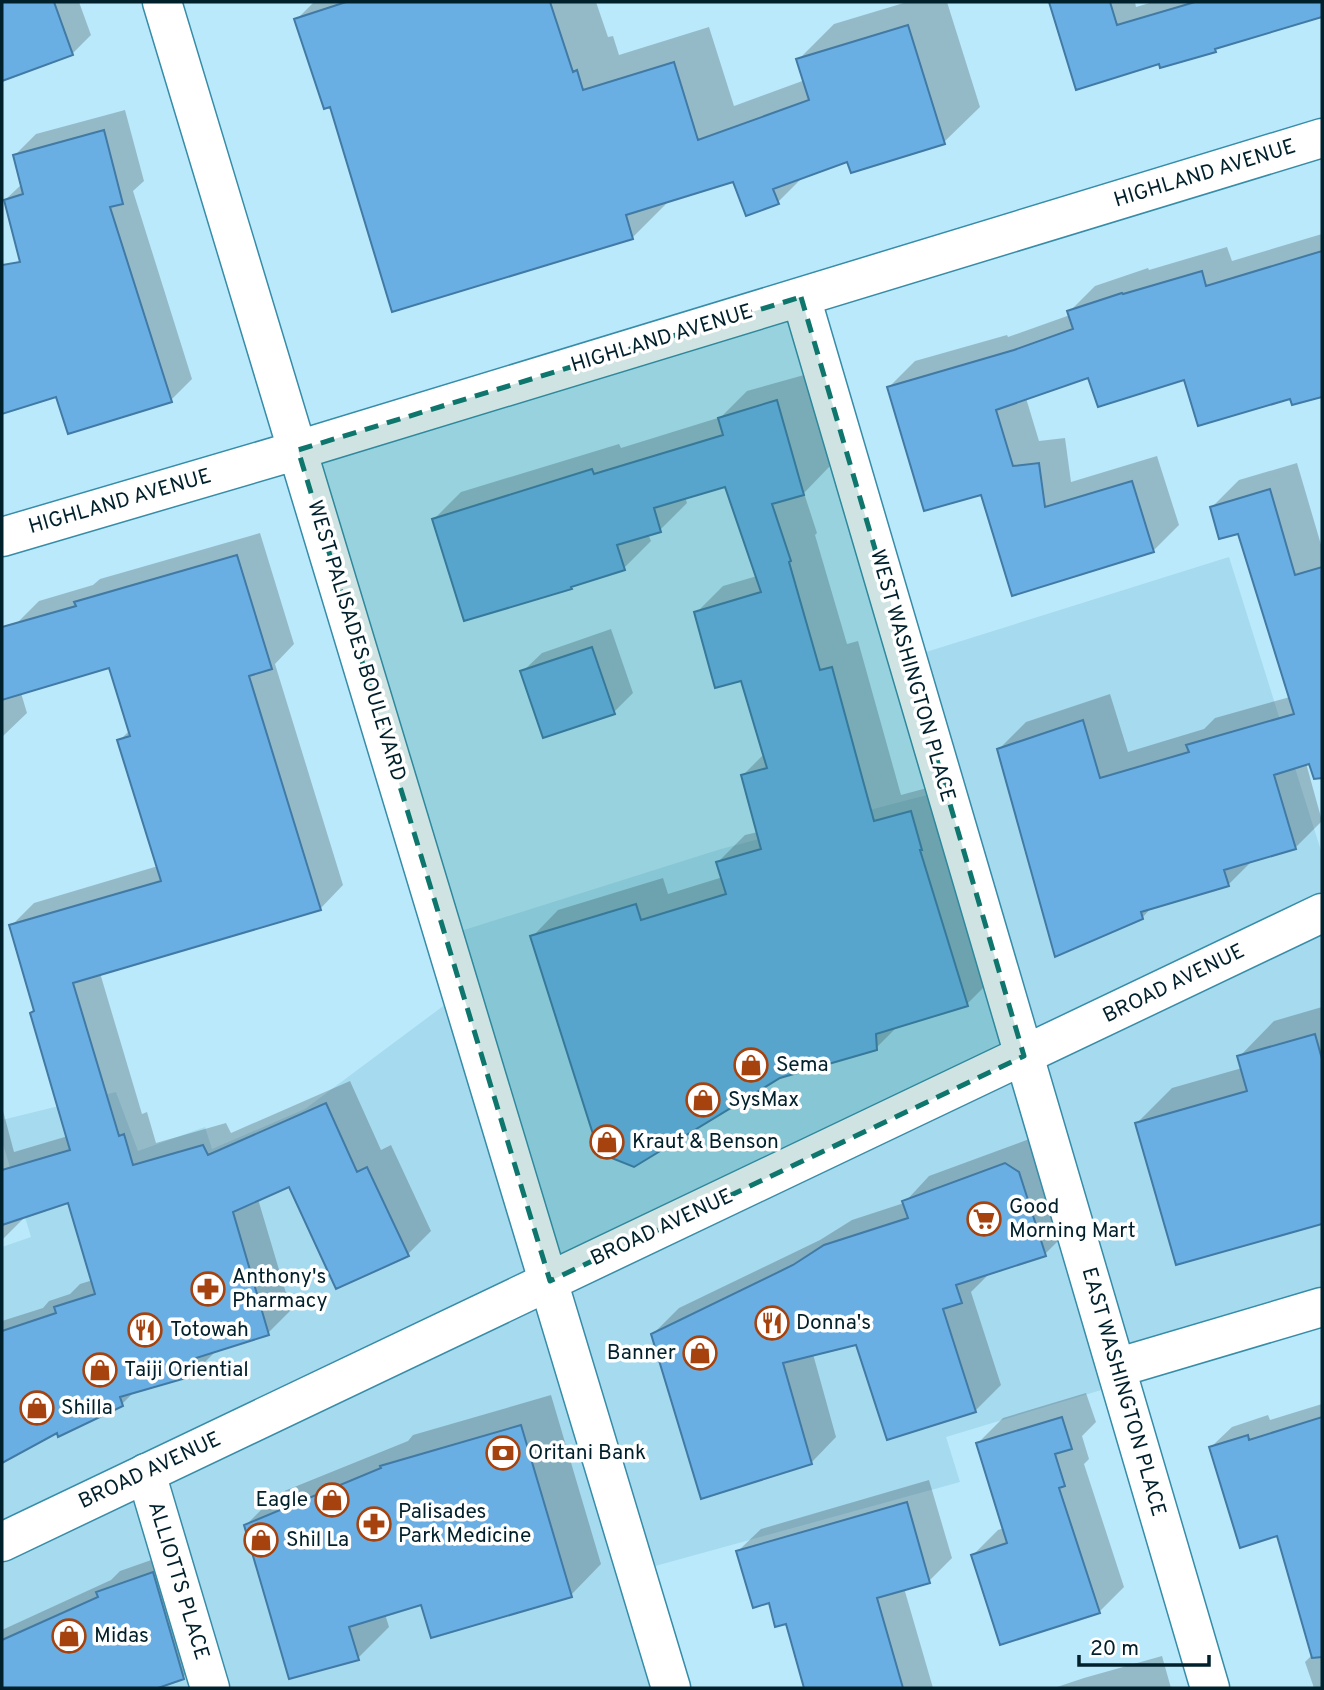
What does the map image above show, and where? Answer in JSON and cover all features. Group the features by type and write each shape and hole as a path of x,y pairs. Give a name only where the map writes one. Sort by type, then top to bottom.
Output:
{"street":[{"name":"WEST PALISADES BOULEVARD","path":"162,2 671,1688"},
{"name":"HIGHLAND AVENUE","path":"2,537 298,450 1322,138"},
{"name":"WEST WASHINGTON PLACE","path":"801,297 1024,1056"},
{"name":"BROAD AVENUE","path":"2,1542 1322,913"},
{"name":"EAST WASHINGTON PLACE","path":"1024,1056 1210,1688"},
{"path":"1116,1368 1322,1307"},
{"name":"ALLIOTTS PLACE","path":"146,1473 210,1688"}],"highlighted area":[{"path":"801,297 1024,1056 550,1281 298,450"}],"shaded area":[{"path":"1229,557 1322,854 1322,1307 1121,1384 946,1437 960,1482 637,1571 671,1688 2,1688 2,1247 31,1237 2,1141 2,1120 116,1092 138,1151 205,1127 212,1149 305,1109 462,992 445,936 721,849 946,790 907,658"}],"building":[{"path":"2,2 54,2 73,55 2,81"},
{"path":"346,2 550,2 573,72 577,70 583,90 674,62 698,140 809,100 796,59 908,25 945,144 851,173 847,162 773,189 779,204 746,216 733,182 626,215 633,239 392,312 330,107 324,109 294,19"},
{"path":"1049,2 1110,2 1117,25 1195,2 1322,2 1322,17 1215,49 1216,52 1160,68 1159,64 1076,90"},
{"path":"104,130 123,204 110,207 172,402 68,434 56,397 2,414 2,265 20,262 4,200 23,194 13,155"},
{"path":"1322,251 1322,397 1292,405 1290,399 1198,426 1184,380 1098,407 1088,378 996,410 1013,466 1039,463 1045,507 1132,481 1154,552 1012,596 981,495 924,511 887,387 1014,350 1073,329 1067,311 1122,293 1202,271 1206,286"},
{"path":"777,400 804,495 772,504 791,561 789,562 820,670 832,667 874,821 911,811 920,850 968,1006 876,1034 877,1050 780,1078 634,1167 599,1153 530,936 636,904 641,920 726,894 716,862 761,849 741,775 767,768 741,681 715,688 694,612 761,592 725,487 654,508 661,532 617,545 625,570 571,587 572,589 464,621 432,519 592,469 594,474 723,435 718,418"},
{"path":"1270,489 1295,575 1322,567 1322,778 1314,779 1309,764 1274,775 1296,849 1224,870 1229,886 1141,912 1143,919 1055,957 997,749 1083,720 1100,778 1189,752 1186,745 1294,714 1238,534 1219,539 1210,507"},
{"path":"237,555 272,669 249,676 321,910 73,983 119,1136 124,1134 133,1165 203,1145 208,1155 326,1103 357,1172 367,1167 409,1256 336,1289 289,1187 233,1212 269,1335 196,1358 193,1376 120,1397 123,1406 58,1437 57,1433 2,1463 2,1331 56,1313 54,1307 95,1294 68,1203 2,1225 2,1170 70,1150 30,1013 34,1011 9,925 161,881 117,740 130,736 109,668 2,700 2,627 76,606 74,602"},
{"path":"592,647 615,714 543,738 520,671"},
{"path":"1315,1034 1322,1059 1322,1224 1176,1265 1135,1123 1247,1091 1237,1056"},
{"path":"1005,1163 1019,1172 1046,1256 956,1285 962,1303 943,1309 976,1412 887,1440 856,1345 783,1363 812,1464 701,1499 651,1334 793,1265 824,1245 908,1218 902,1201"},
{"path":"1062,1417 1072,1449 1055,1454 1065,1486 1059,1488 1100,1613 1000,1645 971,1555 1007,1543 976,1443"},
{"path":"1322,1417 1322,1657 1312,1658 1277,1536 1240,1548 1209,1447 1248,1435 1249,1440"},
{"path":"521,1425 572,1597 431,1638 421,1605 349,1627 359,1660 289,1679 244,1525 381,1468 380,1466"},
{"path":"907,1502 930,1583 877,1598 903,1688 804,1688 786,1624 775,1627 769,1603 753,1608 736,1551"},
{"path":"153,1572 184,1679 158,1688 2,1688 2,1640 98,1597 96,1592"}],"place":[{"name":"Sema","path":"751,1065"},
{"name":"SysMax","path":"703,1100"},
{"name":"Kraut & Benson","path":"607,1142"},
{"name":"Good Morning Mart","path":"984,1219"},
{"name":"Anthony's Pharmacy","path":"208,1289"},
{"name":"Donna's","path":"772,1323"},
{"name":"Totowah","path":"145,1330"},
{"name":"Banner","path":"700,1353"},
{"name":"Taiji Oriential","path":"100,1370"},
{"name":"Shilla","path":"37,1408"},
{"name":"Oritani Bank","path":"503,1453"},
{"name":"Eagle","path":"332,1500"},
{"name":"Palisades Park Medicine","path":"374,1524"},
{"name":"Shil La","path":"261,1540"},
{"name":"Midas","path":"69,1636"}]}
